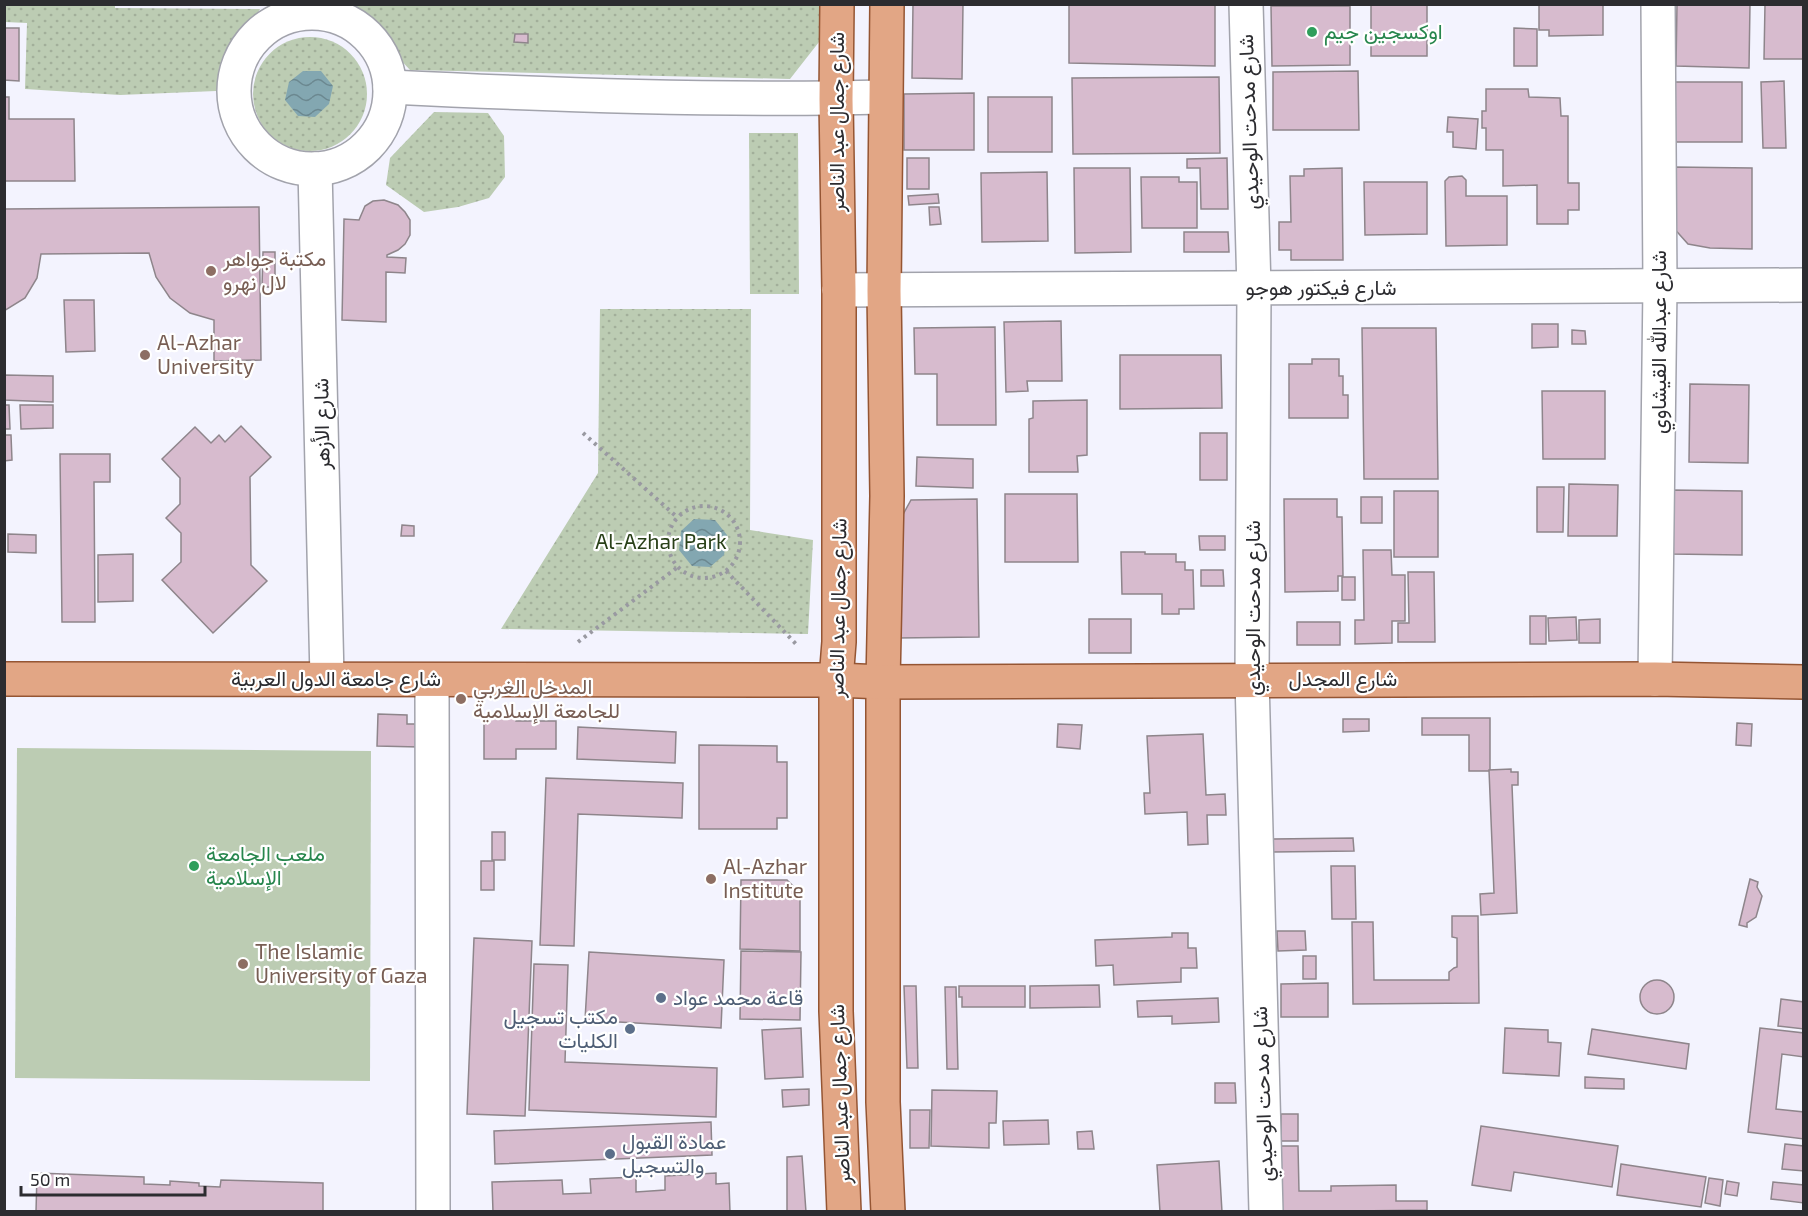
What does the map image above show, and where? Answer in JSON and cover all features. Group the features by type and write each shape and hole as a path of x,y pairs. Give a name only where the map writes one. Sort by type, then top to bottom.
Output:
{"main road":[{"name":"شارع جمال عبد الناصر","path":"837,4 839,642 836,680 836,1011 844,1212"},
{"name":"شارع جمال عبد الناصر","path":"887,4 884,291 887,496 883,682 883,1102 888,1212"},
{"name":"شارع جامعة الدول العربية","path":"4,679 327,678 883,682"},
{"name":"شارع المجدل","path":"883,682 1655,679 1803,682"}],"street":[{"name":"شارع مدحت الوحيدي","path":"1246,4 1254,289 1252,679 1266,1212"},
{"name":"شارع عبدالله القيشاوي","path":"1655,679 1660,286 1658,4"},
{"path":"308,9 355,26 373,42 385,64 390,87 387,112 372,140 361,152 339,164 315,169 291,166 269,156 251,140 238,119 234,94 236,70 246,48 263,30 284,18 308,9"},
{"path":"390,87 564,96 836,99 885,97"},
{"name":"شارع الأزهر","path":"315,169 327,678"},
{"name":"شارع فيكتور هوجو","path":"839,290 1803,285"},
{"path":"432,680 433,1212"}],"path":[{"path":"583,433 677,517"},
{"path":"707,505 729,516 737,526 740,538 739,550 734,562 726,571 706,578 696,577 678,567 670,556 667,544 668,532 677,517 694,507 707,505"},
{"path":"578,642 678,567"},
{"path":"726,571 796,644"}],"green space":[{"path":"5,5 115,5 115,8 260,9 224,69 216,91 120,95 25,89 27,23 5,22"},
{"path":"340,5 819,5 819,42 790,79 410,70 361,17"},
{"path":"310,37 332,41 350,54 363,72 367,94 363,116 350,134 332,147 310,151 288,147 270,134 257,116 253,94 257,72 270,54 288,41"},
{"path":"434,112 488,113 504,136 505,177 489,198 458,207 424,212 386,185 390,158"},
{"path":"749,133 798,133 799,294 750,294"},
{"name":"Al-Azhar Park","path":"600,309 751,309 750,530 813,540 808,634 501,629 598,473"},
{"name":"ملعب الجامعة الإسلامية","path":"17,748 371,751 370,1081 15,1078"}],"water":[{"path":"303,71 321,71 333,86 329,104 315,117 298,116 285,100 289,82"},
{"path":"694,519 715,520 727,535 724,555 710,567 692,566 679,550 681,531"}],"building":[{"path":"913,4 963,4 962,79 912,78"},
{"path":"1069,4 1215,4 1215,66 1069,63"},
{"path":"1371,4 1427,4 1427,56 1371,56"},
{"path":"1539,4 1603,4 1603,35 1549,36 1549,30 1539,30"},
{"path":"1677,4 1750,4 1749,68 1676,66"},
{"path":"1765,4 1804,4 1804,59 1764,59"},
{"path":"1271,6 1350,6 1350,65 1272,66"},
{"path":"4,28 19,28 19,81 4,80"},
{"path":"1514,28 1537,29 1537,66 1514,66"},
{"path":"515,34 528,34 528,43 514,42"},
{"path":"1358,71 1359,130 1273,130 1273,72"},
{"path":"1219,77 1220,153 1073,154 1072,78"},
{"path":"1784,81 1786,148 1763,148 1761,82"},
{"path":"1669,82 1742,82 1742,142 1670,142"},
{"path":"1486,89 1528,89 1529,97 1560,98 1561,116 1568,116 1568,183 1579,183 1579,210 1568,210 1568,224 1537,224 1537,185 1503,186 1503,150 1486,150 1486,128 1482,128 1482,111 1486,111"},
{"path":"974,93 974,150 904,150 904,94"},
{"path":"4,97 9,97 9,119 74,119 75,181 4,181"},
{"path":"988,97 1052,97 1052,152 988,152"},
{"path":"1448,117 1478,119 1476,149 1453,147 1453,132 1447,132"},
{"path":"907,158 929,158 929,189 907,189"},
{"path":"1227,158 1228,209 1201,209 1200,168 1187,168 1187,159"},
{"path":"1673,167 1752,168 1752,249 1710,248 1688,244 1671,225"},
{"path":"1074,168 1130,168 1131,252 1075,253"},
{"path":"1342,168 1343,260 1291,260 1291,250 1279,250 1279,222 1291,222 1290,176 1304,176 1304,169"},
{"path":"1047,172 1048,241 982,242 981,173"},
{"path":"1462,176 1466,180 1466,196 1507,196 1507,245 1446,246 1445,181 1449,177"},
{"path":"1141,177 1179,177 1179,182 1197,182 1197,228 1142,228"},
{"path":"1364,182 1427,182 1427,234 1365,235"},
{"path":"938,194 939,203 909,205 908,196"},
{"path":"384,200 398,205 410,220 410,235 405,244 387,255 387,257 406,258 405,273 386,272 386,322 342,320 344,219 359,220 365,206 373,201"},
{"path":"259,207 261,360 214,361 214,320 190,313 170,298 156,277 149,253 41,254 37,278 25,298 4,311 4,209"},
{"path":"929,207 939,207 941,224 930,225"},
{"path":"1184,232 1228,232 1229,252 1184,252"},
{"path":"263,252 275,252 275,287 262,287"},
{"path":"64,300 94,300 95,351 66,352"},
{"path":"1061,321 1062,381 1027,381 1028,391 1006,392 1004,322"},
{"path":"1532,324 1558,324 1558,347 1532,348"},
{"path":"995,327 996,425 937,425 937,374 915,374 914,328"},
{"path":"1362,328 1436,328 1438,479 1364,479"},
{"path":"1572,330 1585,331 1586,344 1572,344"},
{"path":"1120,355 1221,355 1222,408 1120,409"},
{"path":"1312,359 1339,359 1339,376 1343,376 1343,395 1348,395 1348,418 1289,418 1289,364 1312,364"},
{"path":"4,375 53,376 53,402 4,400"},
{"path":"1690,384 1749,385 1748,463 1689,462"},
{"path":"1542,391 1605,391 1605,459 1543,459"},
{"path":"1087,400 1087,455 1077,456 1078,472 1029,472 1029,419 1033,418 1033,401"},
{"path":"4,405 9,405 10,429 4,429"},
{"path":"20,405 53,405 53,428 21,429"},
{"path":"241,426 271,457 250,477 251,565 267,581 213,633 162,580 181,562 181,533 166,518 180,504 180,478 162,459 195,427 211,443 219,435 225,442"},
{"path":"1200,433 1227,433 1227,480 1200,480"},
{"path":"4,435 11,435 12,460 4,461"},
{"path":"60,454 110,454 110,482 94,482 95,622 62,622"},
{"path":"917,457 973,459 973,488 916,486"},
{"path":"1569,484 1618,485 1617,536 1568,536"},
{"path":"1537,487 1564,487 1563,532 1537,532"},
{"path":"1672,490 1742,491 1742,555 1671,554"},
{"path":"1394,491 1438,491 1438,557 1394,557"},
{"path":"1005,494 1077,494 1078,562 1005,562"},
{"path":"1361,497 1382,497 1382,523 1361,523"},
{"path":"977,499 979,637 897,638 896,527 911,500"},
{"path":"1284,499 1337,499 1337,517 1342,517 1343,576 1338,576 1338,591 1285,592"},
{"path":"402,525 414,526 414,536 401,536"},
{"path":"8,534 36,535 36,553 8,552"},
{"path":"1199,536 1225,536 1225,550 1200,550"},
{"path":"1363,550 1391,550 1392,575 1405,575 1405,621 1392,621 1392,643 1355,644 1355,620 1364,620"},
{"path":"1121,552 1176,554 1176,562 1185,562 1185,570 1193,570 1194,609 1179,609 1179,614 1162,614 1162,594 1122,594"},
{"path":"133,554 133,601 98,602 98,555"},
{"path":"1201,570 1223,570 1224,586 1201,586"},
{"path":"1408,572 1434,572 1435,642 1398,642 1398,623 1409,623"},
{"path":"1342,577 1355,577 1355,600 1342,600"},
{"path":"1530,616 1546,616 1546,644 1530,644"},
{"path":"1576,617 1577,640 1549,641 1548,618"},
{"path":"1089,619 1131,619 1131,653 1089,653"},
{"path":"1600,619 1600,643 1579,643 1579,620"},
{"path":"1297,622 1340,622 1340,645 1297,645"},
{"path":"378,714 407,715 407,724 420,724 419,747 377,746"},
{"path":"484,715 516,715 516,721 556,721 556,749 516,749 516,759 484,759"},
{"path":"1422,718 1490,718 1490,771 1469,771 1469,735 1422,735"},
{"path":"1343,719 1369,719 1369,731 1343,732"},
{"path":"1737,723 1752,724 1751,746 1736,745"},
{"path":"1058,724 1082,725 1080,749 1057,747"},
{"path":"578,727 676,732 675,763 577,759"},
{"path":"1203,734 1206,795 1225,794 1226,815 1207,815 1208,844 1188,845 1187,812 1145,814 1144,793 1150,793 1147,736"},
{"path":"699,745 777,746 777,762 787,762 787,818 777,818 777,829 699,829"},
{"path":"1511,769 1511,772 1518,772 1518,785 1512,785 1517,913 1481,915 1480,894 1494,893 1489,770"},
{"path":"546,778 683,783 682,818 578,814 574,946 540,945"},
{"path":"492,832 505,832 505,860 492,860"},
{"path":"1353,838 1354,851 1273,852 1273,839"},
{"path":"481,861 494,861 494,890 481,890"},
{"path":"1331,866 1355,866 1356,919 1332,919"},
{"path":"1750,879 1758,882 1757,887 1762,896 1756,917 1747,923 1747,927 1739,925"},
{"path":"741,880 787,880 800,893 800,951 740,949"},
{"path":"1452,916 1478,916 1479,1003 1353,1004 1352,922 1373,922 1374,980 1449,980 1449,972 1457,967 1457,938 1452,937"},
{"path":"1277,931 1305,931 1306,950 1278,951"},
{"path":"1172,933 1188,933 1188,948 1196,948 1197,968 1181,968 1181,982 1114,985 1113,965 1096,966 1095,940 1172,937"},
{"path":"474,938 532,941 525,1116 467,1114"},
{"path":"741,951 801,952 800,1020 740,1019"},
{"path":"589,952 724,960 721,1028 585,1020"},
{"path":"1303,956 1316,956 1316,979 1303,979"},
{"path":"534,964 568,965 565,1062 717,1068 716,1117 529,1110"},
{"path":"1657,980 1669,985 1674,997 1669,1009 1657,1014 1645,1009 1640,997 1645,985"},
{"path":"1328,983 1328,1017 1281,1017 1281,984"},
{"path":"1099,985 1100,1007 1030,1008 1030,986"},
{"path":"904,986 916,986 918,1068 907,1068"},
{"path":"959,986 1025,986 1025,1007 962,1007"},
{"path":"945,987 956,987 958,1069 947,1069"},
{"path":"1218,998 1219,1022 1172,1024 1172,1016 1138,1017 1137,1001"},
{"path":"1781,999 1804,1002 1804,1029 1778,1026"},
{"path":"801,1028 803,1077 765,1079 762,1030"},
{"path":"1505,1028 1548,1030 1548,1042 1561,1043 1559,1076 1503,1073"},
{"path":"1760,1028 1804,1033 1804,1057 1782,1054 1776,1109 1804,1112 1804,1139 1748,1132"},
{"path":"1592,1029 1689,1044 1686,1069 1588,1054"},
{"path":"1585,1077 1624,1079 1624,1089 1585,1088"},
{"path":"1215,1083 1235,1083 1236,1103 1215,1103"},
{"path":"809,1089 809,1105 783,1107 782,1090"},
{"path":"932,1090 997,1091 996,1123 989,1123 989,1148 931,1146"},
{"path":"910,1110 930,1110 929,1148 910,1148"},
{"path":"1281,1114 1298,1114 1298,1141 1281,1141"},
{"path":"1048,1120 1049,1144 1004,1145 1003,1121"},
{"path":"711,1122 712,1155 495,1164 494,1131"},
{"path":"1481,1126 1618,1146 1612,1187 1514,1172 1511,1191 1472,1185"},
{"path":"1092,1131 1094,1149 1078,1149 1077,1132"},
{"path":"1785,1144 1804,1146 1804,1171 1782,1169"},
{"path":"1281,1146 1298,1146 1299,1191 1331,1191 1331,1186 1396,1185 1396,1201 1427,1201 1427,1210 1282,1212"},
{"path":"802,1156 806,1212 787,1212 787,1157"},
{"path":"1219,1161 1222,1212 1160,1212 1157,1165"},
{"path":"1621,1164 1706,1177 1701,1207 1617,1195"},
{"path":"37,1173 144,1177 144,1184 170,1185 170,1181 220,1187 221,1180 323,1183 323,1212 36,1212"},
{"path":"716,1173 716,1184 729,1183 730,1212 493,1212 492,1182 562,1180 563,1194 591,1193 590,1179 636,1177 636,1192 665,1190 665,1176"},
{"path":"1709,1178 1723,1180 1720,1206 1705,1203"},
{"path":"1727,1181 1739,1183 1737,1196 1725,1194"},
{"path":"1773,1182 1804,1185 1804,1203 1771,1199"}],"place":[{"name":"اوكسجين جيم","path":"1312,32"},
{"name":"مكتبة جواهر لال نهرو","path":"211,271"},
{"name":"Al-Azhar University","path":"145,355"},
{"name":"المدخل الغربي للجامعة الإسلامية","path":"461,699"},
{"name":"ملعب الجامعة الإسلامية","path":"194,866"},
{"name":"Al-Azhar Institute","path":"711,879"},
{"name":"The Islamic University of Gaza","path":"243,964"},
{"name":"قاعة محمد عواد","path":"661,998"},
{"name":"مكتب تسجيل الكليات","path":"630,1029"},
{"name":"عمادة القبول والتسجيل","path":"610,1154"}]}
